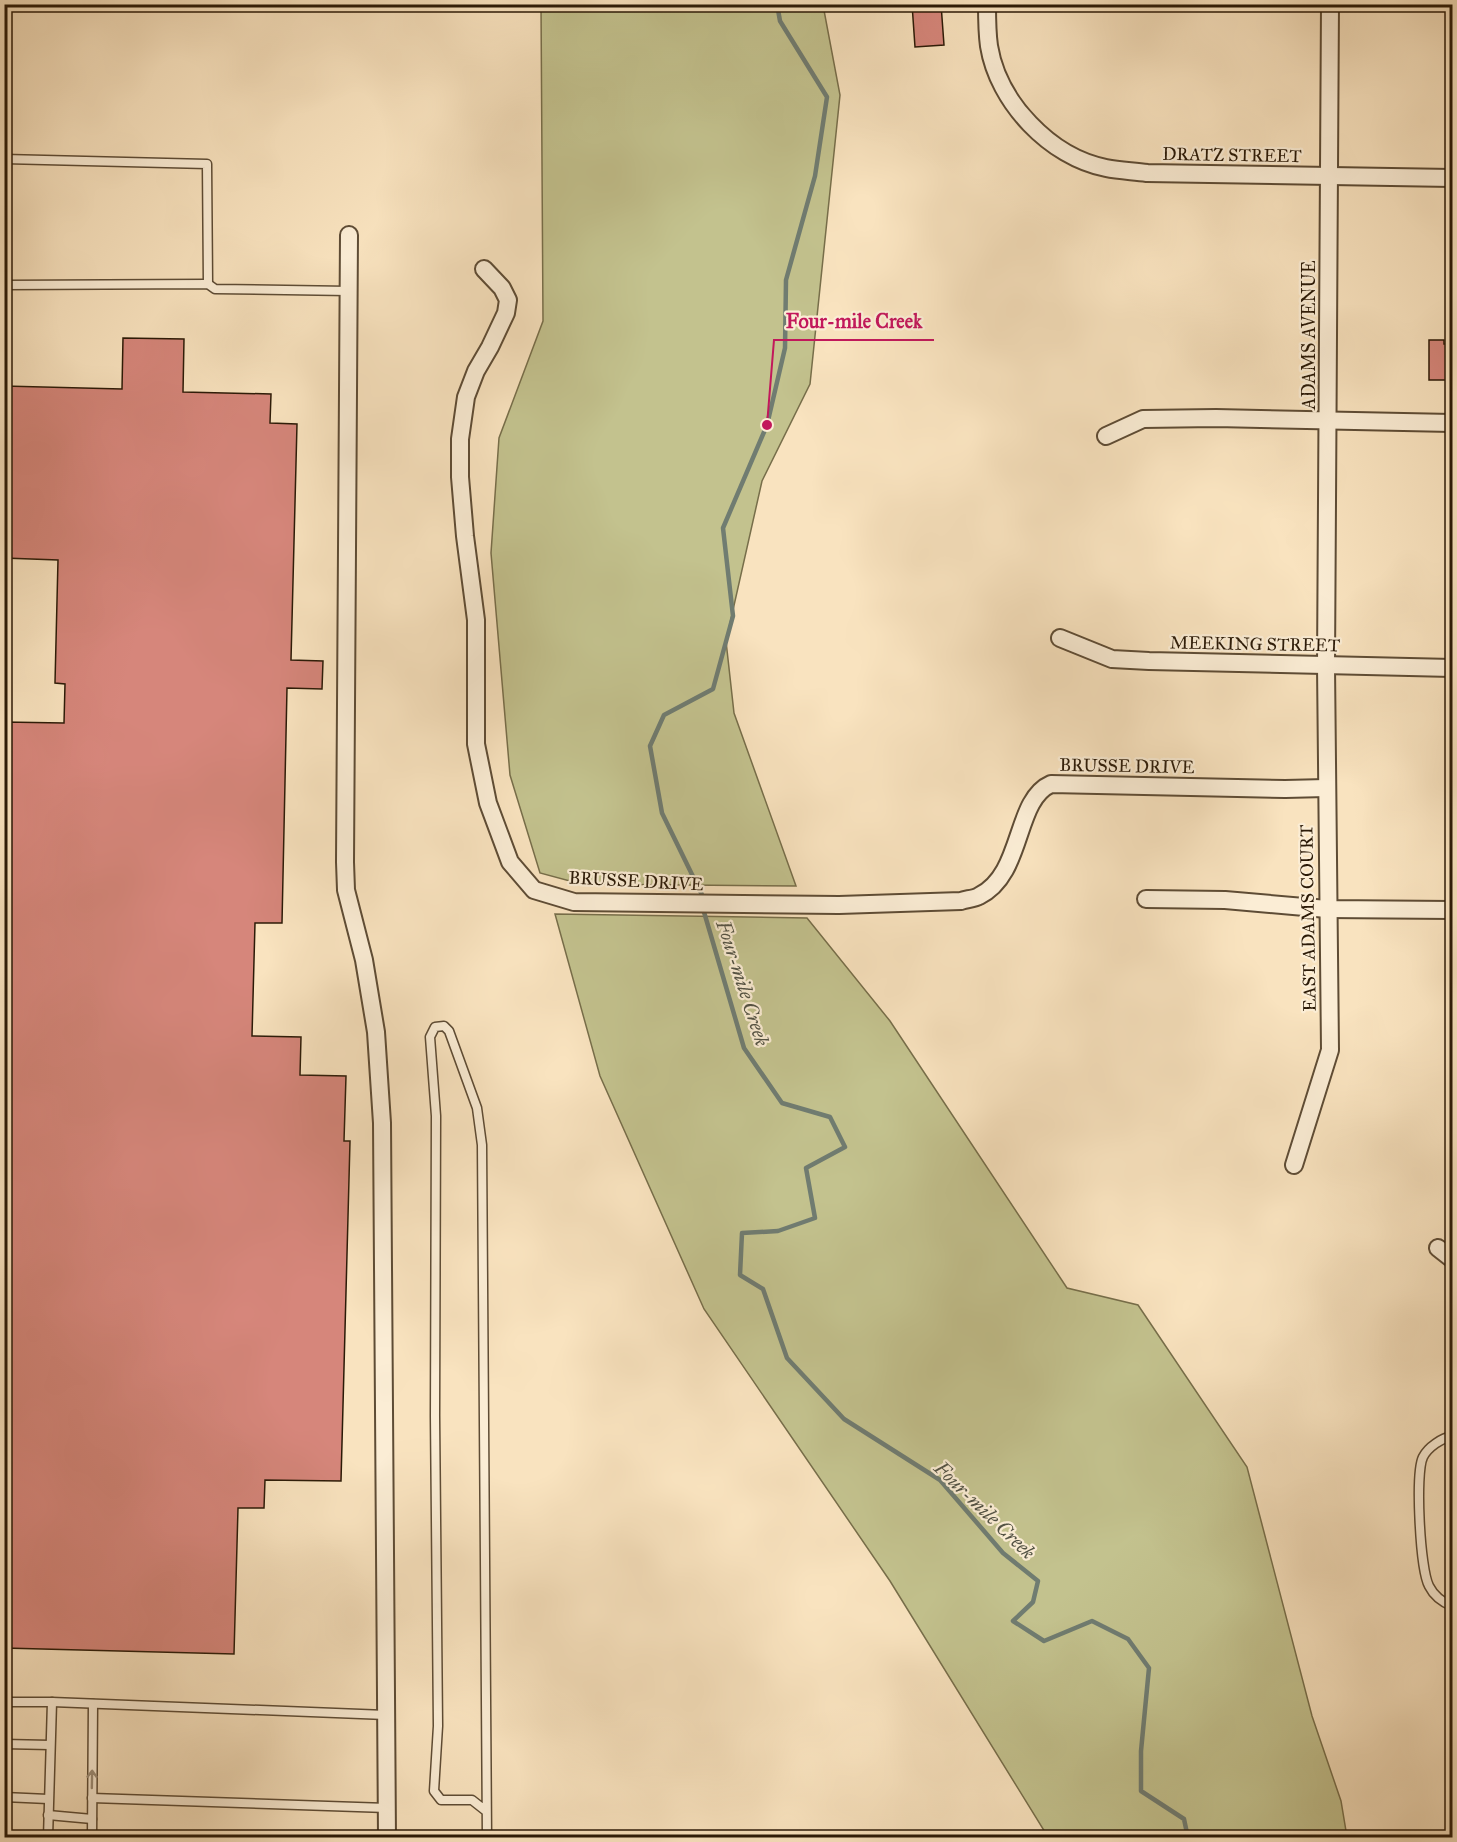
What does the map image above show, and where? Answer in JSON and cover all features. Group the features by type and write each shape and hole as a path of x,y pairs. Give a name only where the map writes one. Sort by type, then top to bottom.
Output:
{"street":[{"name":"DRATZ STREET","path":"987,4 990,47 996,70 1008,96 1026,119 1059,147 1075,157 1105,168 1148,173 1452,178"},
{"name":"ADAMS AVENUE","path":"1326,666 1330,4"},
{"path":"349,235 345,862 346,890 364,960 376,1032 382,1123 387,1838"},
{"name":"BRUSSE DRIVE","path":"484,269 502,288 508,300 506,313 476,370 466,397 460,439 460,477 465,536 476,620 476,744 488,803 510,862 534,890 574,902 839,905 961,901 980,896 1000,879 1007,869 1031,804 1042,788 1051,784 1326,788"},
{"path":"1106,436 1143,419 1216,418 1452,423"},
{"name":"MEEKING STREET","path":"1060,638 1112,659 1452,668"},
{"name":"EAST ADAMS COURT","path":"1294,1165 1330,1050 1326,666"},
{"path":"1146,899 1226,900 1328,909 1452,910"},
{"path":"1438,1248 1452,1258"}],"lane":[{"path":"4,159 207,164 208,284"},
{"path":"4,285 208,284 214,289 349,291"},
{"path":"486,1811 472,1800 441,1800 434,1791 438,1726 435,1116 430,1036 435,1027 444,1026 477,1108 482,1145 487,1838"},
{"path":"1452,1436 1435,1444 1423,1457 1420,1476 1423,1568 1428,1584 1436,1597 1452,1606"},
{"path":"4,1702 386,1715"},
{"path":"48,1838 52,1702"},
{"path":"92,1838 93,1704"},
{"path":"4,1744 50,1745"},
{"path":"4,1797 48,1799"},
{"path":"92,1798 387,1808"},
{"path":"48,1815 92,1819"}],"shaded area":[{"path":"541,5 823,5 840,95 810,384 762,481 726,641 734,713 796,886 581,884 540,873 510,775 491,553 499,438 543,321"},
{"path":"555,914 807,918 890,1021 1067,1288 1138,1305 1247,1467 1312,1716 1341,1801 1347,1837 1048,1837 890,1581 704,1309 600,1076"}],"building":[{"path":"912,4 941,4 944,45 915,47"},
{"path":"123,338 184,339 183,392 271,394 270,423 297,424 291,660 323,661 322,689 287,688 282,923 255,923 252,1036 301,1037 300,1075 346,1076 344,1141 350,1141 341,1481 265,1480 264,1508 238,1508 234,1654 4,1648 4,722 64,723 65,684 55,683 58,560 4,558 4,386 122,389"},
{"path":"1429,340 1444,340 1444,344 1450,344 1450,380 1429,380"}],"waterway":[{"name":"Four-mile Creek","path":"703,897 662,813 650,746 664,715 713,689 733,616 723,528 767,425 785,348 786,280 815,176 827,97 780,21 777,4"},
{"name":"Four-mile Creek","path":"704,912 744,1048 782,1103 830,1117 845,1147 806,1168 815,1218 778,1231 742,1233 740,1275 763,1289 787,1358 844,1419 940,1480 1003,1553 1038,1581 1033,1602 1013,1621 1044,1641 1092,1621 1128,1639 1149,1668 1141,1751 1141,1791 1184,1819 1188,1838"}],"place":[{"name":"Four-mile Creek","path":"767,425"}]}
